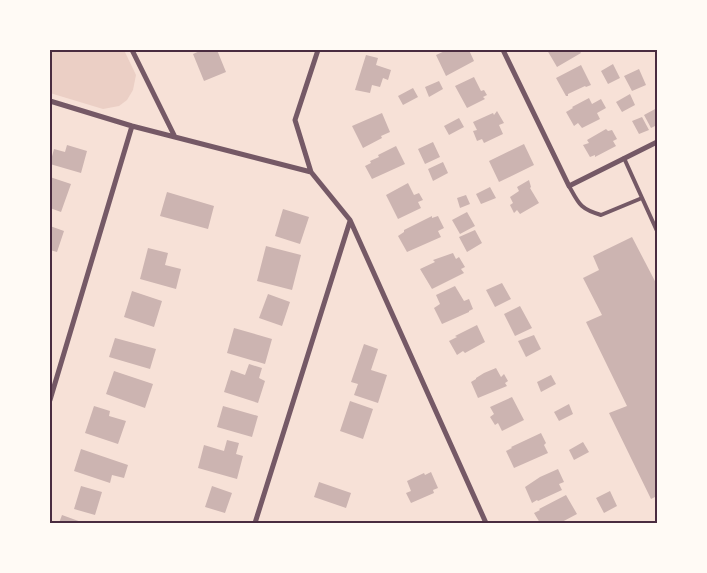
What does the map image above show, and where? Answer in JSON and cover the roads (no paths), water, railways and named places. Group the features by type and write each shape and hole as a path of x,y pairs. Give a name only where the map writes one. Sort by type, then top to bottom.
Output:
{"street":[{"path":"132,50 175,137"},
{"path":"318,50 295,120 311,172 350,220 486,523"},
{"path":"502,50 569,186 657,142"},
{"path":"50,102 132,126 311,172"},
{"path":"50,400 132,126"},
{"path":"255,523 350,220"}],"lane":[{"path":"624,158 657,231"},
{"path":"569,186 581,206 601,216 642,198"}]}
